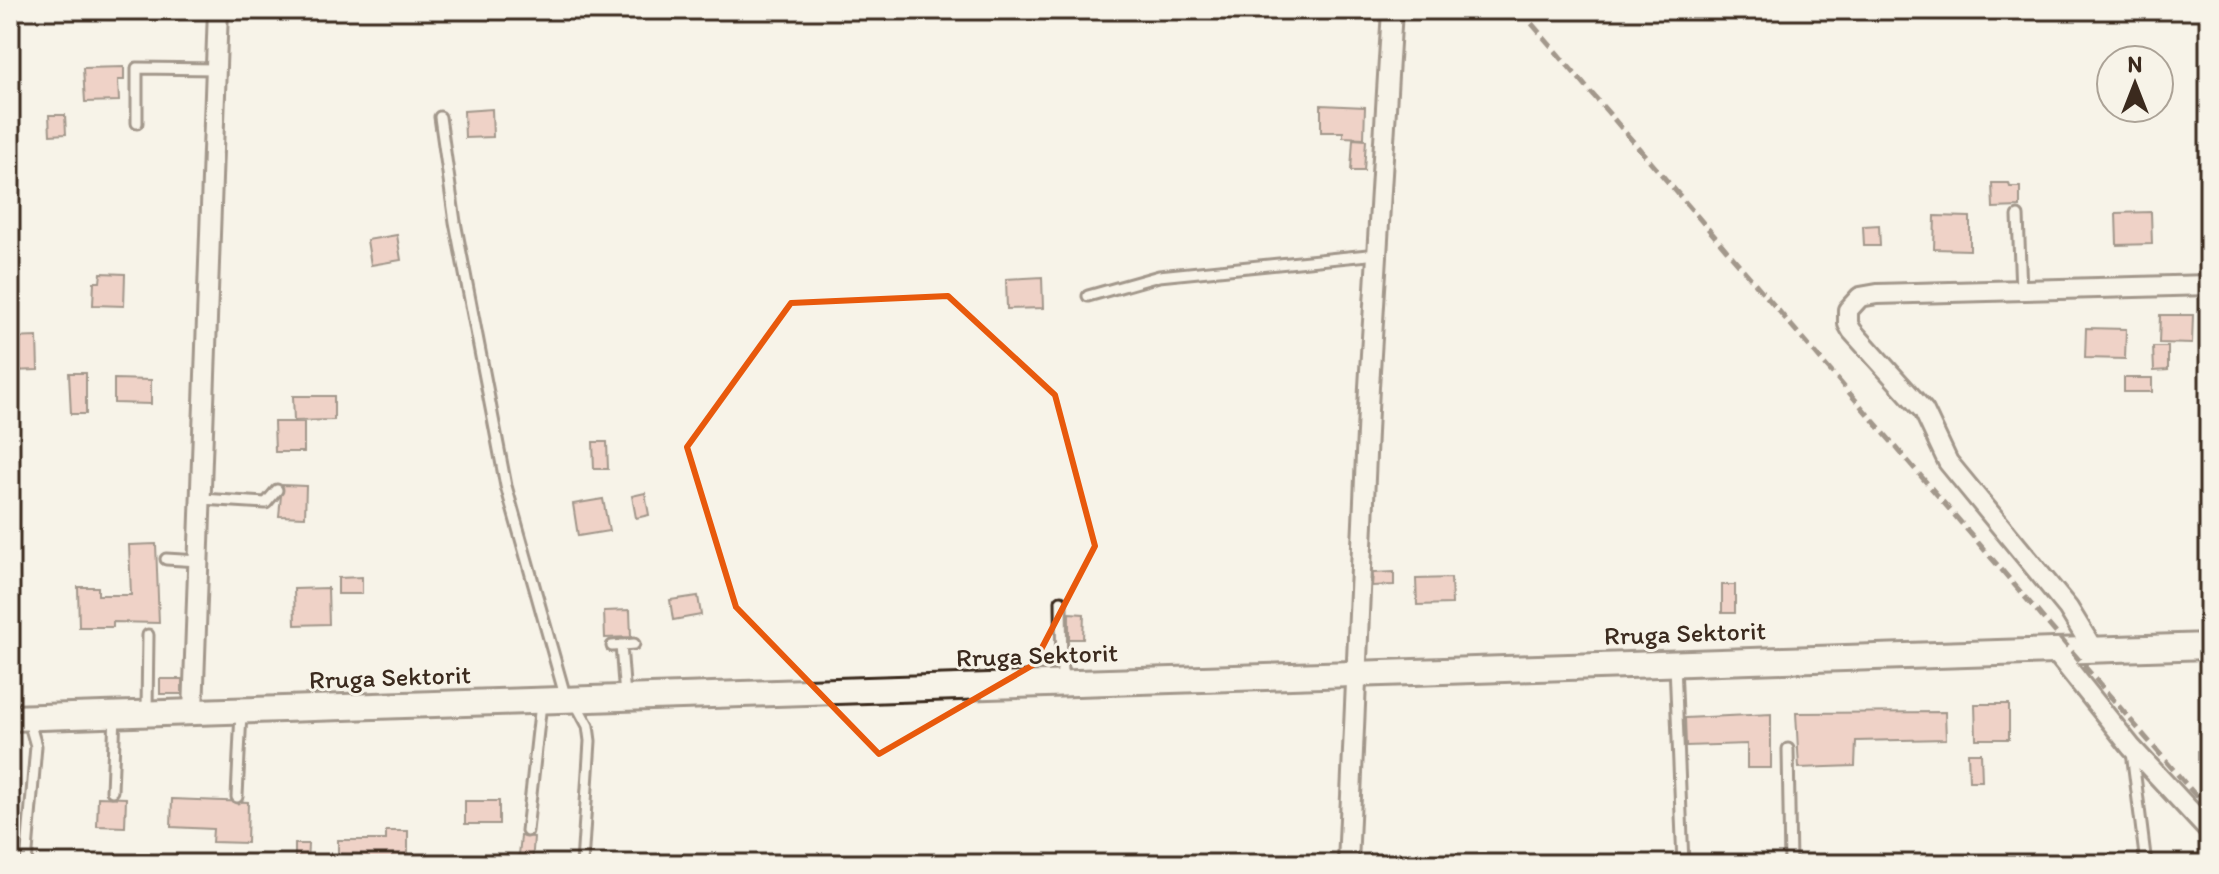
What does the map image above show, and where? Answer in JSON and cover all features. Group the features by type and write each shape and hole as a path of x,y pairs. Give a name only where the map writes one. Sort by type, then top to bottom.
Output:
{"street":[{"path":"193,712 218,10"},
{"path":"1348,864 1392,10"},
{"path":"2093,649 2068,608 1948,462 1924,411 1848,324 1848,310 1865,295 2209,285"},
{"name":"Rruga Sektorit","path":"19,718 2209,646"},
{"path":"2060,649 2131,747 2209,831"}],"lane":[{"path":"137,123 137,68 217,69"},
{"path":"440,117 455,222 506,486 570,699 588,726 590,741 582,864"},
{"path":"2018,216 2021,290"},
{"path":"1088,296 1159,276 1378,254"},
{"path":"202,499 266,503 277,490"},
{"path":"166,559 200,561"},
{"path":"1061,601 1062,683"},
{"path":"147,713 148,635"},
{"path":"625,697 616,646 634,644"},
{"path":"1675,662 1683,864"},
{"path":"527,831 541,700"},
{"path":"237,797 242,710"},
{"path":"112,791 115,714"},
{"path":"19,718 36,746 26,864"},
{"path":"2131,747 2146,864"},
{"path":"1788,749 1790,864"}],"highlighted area":[{"path":"948,296 1055,395 1095,546 1033,665 879,754 736,607 687,447 791,303"}],"building":[{"path":"124,67 124,80 118,80 119,101 85,102 83,68"},
{"path":"1321,105 1365,107 1364,138 1343,137 1343,132 1321,132"},
{"path":"492,109 493,137 465,138 464,111"},
{"path":"49,115 65,115 66,134 50,135"},
{"path":"1353,139 1366,140 1364,171 1351,171"},
{"path":"1992,183 2009,183 2010,187 2020,187 2020,207 1993,208"},
{"path":"2151,212 2152,244 2117,245 2116,213"},
{"path":"1935,216 1970,217 1970,250 1934,249"},
{"path":"1879,225 1880,246 1864,246 1863,226"},
{"path":"397,235 401,260 371,265 367,240"},
{"path":"101,273 125,274 124,306 93,305 94,282 100,282"},
{"path":"1042,277 1043,308 1007,309 1006,279"},
{"path":"2160,315 2193,315 2192,344 2159,343"},
{"path":"2086,328 2126,329 2125,359 2085,358"},
{"path":"37,337 38,370 10,371 10,338"},
{"path":"2153,347 2168,347 2168,370 2154,371"},
{"path":"69,373 86,373 86,414 71,414"},
{"path":"2124,378 2152,378 2152,392 2124,392"},
{"path":"114,379 151,380 151,404 114,403"},
{"path":"293,396 334,396 334,420 294,421"},
{"path":"274,422 304,422 304,452 275,452"},
{"path":"593,442 607,442 608,469 594,469"},
{"path":"282,485 306,486 305,517 279,516"},
{"path":"645,493 649,515 636,518 632,496"},
{"path":"603,499 609,531 578,536 573,504"},
{"path":"156,544 159,623 113,622 113,627 79,627 78,587 98,587 98,595 131,595 129,545"},
{"path":"1394,572 1394,585 1372,586 1373,573"},
{"path":"362,577 362,594 338,594 338,578"},
{"path":"1451,578 1452,604 1417,605 1416,579"},
{"path":"1722,585 1735,585 1735,613 1722,613"},
{"path":"328,588 329,624 295,625 294,589"},
{"path":"698,596 701,615 673,620 670,600"},
{"path":"630,610 631,637 605,638 604,611"},
{"path":"1069,613 1084,614 1083,639 1069,639"},
{"path":"160,679 182,679 182,694 160,694"},
{"path":"1975,704 2009,704 2009,739 1976,739"},
{"path":"1945,712 1946,739 1856,741 1855,766 1799,768 1796,713"},
{"path":"1771,714 1771,768 1747,768 1747,744 1686,746 1685,718"},
{"path":"1968,753 1981,753 1982,781 1969,781"},
{"path":"98,797 126,798 125,827 97,826"},
{"path":"172,799 248,802 247,843 212,842 213,829 171,827"},
{"path":"465,801 499,801 499,824 465,824"},
{"path":"386,831 408,831 408,864 338,864 338,840 386,840"},
{"path":"521,836 534,837 532,864 518,864"},
{"path":"295,844 308,844 307,864 295,864"}],"railway":[{"path":"1520,10 2209,811"}]}
